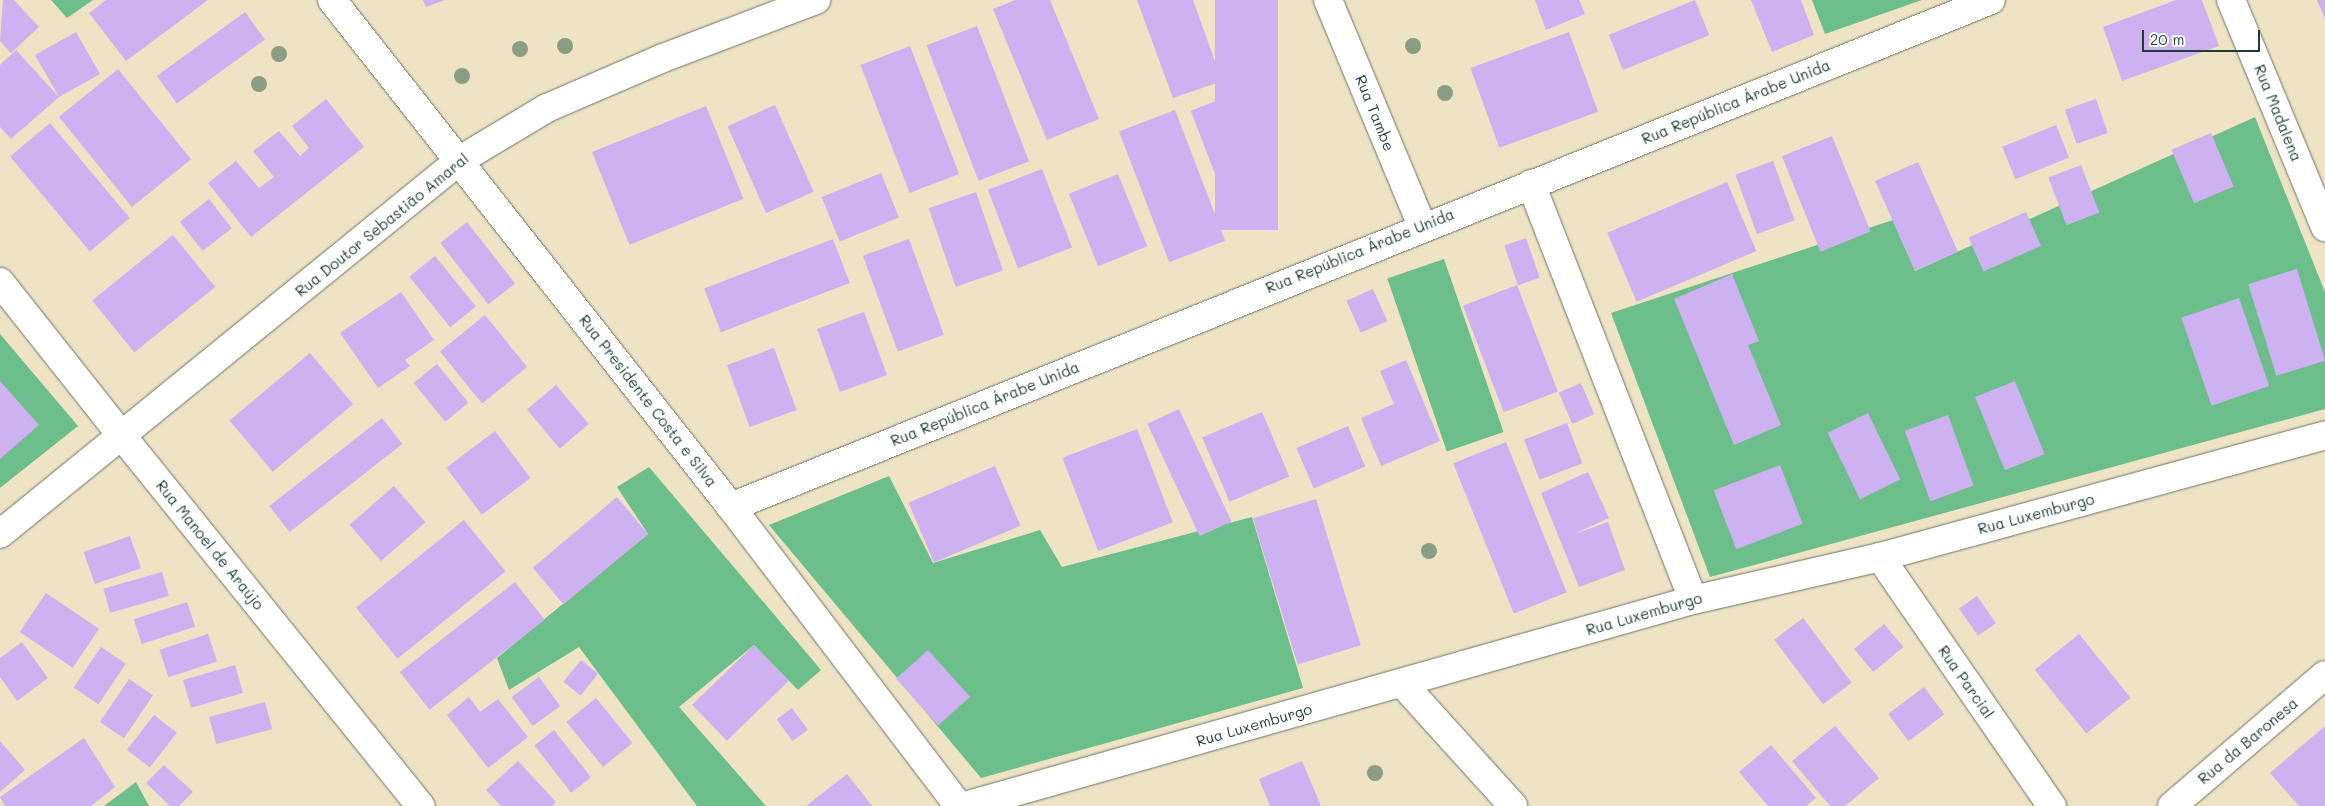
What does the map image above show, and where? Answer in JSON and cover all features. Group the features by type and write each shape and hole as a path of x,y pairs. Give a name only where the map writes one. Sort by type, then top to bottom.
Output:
{"street":[{"name":"Rua Presidente Costa e Silva","path":"332,0 460,160 731,507 959,806"},
{"name":"Rua Doutor Sebastião Amaral","path":"0,534 460,160 547,108 663,58 816,0"},
{"name":"Rua Tambe","path":"1328,0 1422,226"},
{"name":"Rua República Árabe Unida","path":"731,507 1422,226 1991,0"},
{"name":"Rua Madalena","path":"2231,0 2325,226"},
{"path":"1531,184 1693,600"},
{"name":"Rua Manoel de Araújo","path":"0,282 421,806"},
{"name":"Rua Luxemburgo","path":"965,806 1693,600 1880,557 2325,435"},
{"name":"Rua Parcial","path":"1880,557 2052,806"},
{"name":"Rua da Baronesa","path":"2172,806 2325,675"},
{"path":"1402,683 1513,806"}],"green space":[{"path":"51,0 93,0 67,18"},
{"path":"1812,0 1922,0 1825,34"},
{"path":"2255,117 2325,292 2325,409 1710,577 1611,313 1893,220 1915,271"},
{"path":"1444,259 1504,432 1447,452 1387,279"},
{"path":"0,334 78,426 0,488"},
{"path":"649,467 821,670 798,690 754,645 679,707 766,806 697,806 579,647 509,690 497,658 648,534 617,487"},
{"path":"889,476 933,563 1040,530 1062,567 1252,517 1303,688 981,778 769,525"},
{"path":"136,782 149,806 104,806"}],"building":[{"path":"3,0 14,0 39,27 11,53 0,41"},
{"path":"106,0 208,0 126,61 89,13"},
{"path":"423,0 445,0 426,7"},
{"path":"1015,0 1050,0 1099,119 1047,140 993,9"},
{"path":"1137,0 1193,0 1222,81 1173,98"},
{"path":"1215,0 1278,0 1278,230 1215,230"},
{"path":"1535,0 1579,0 1585,14 1546,30"},
{"path":"1695,0 1709,35 1623,70 1609,35"},
{"path":"1751,0 1801,0 1814,35 1772,52"},
{"path":"2176,0 2202,0 2219,46 2122,81 2103,27"},
{"path":"2317,0 2325,0 2325,19"},
{"path":"245,12 265,40 177,104 157,76"},
{"path":"977,26 1029,161 979,181 927,45"},
{"path":"76,32 100,74 59,97 35,55"},
{"path":"1569,32 1598,112 1499,148 1470,68"},
{"path":"910,46 959,174 910,193 861,65"},
{"path":"16,50 59,97 11,139 0,127 0,65"},
{"path":"118,69 191,159 132,207 59,117"},
{"path":"1229,96 1259,175 1221,190 1191,111"},
{"path":"326,99 364,147 251,237 208,183 236,161 259,188 274,177 253,151 279,131 300,156 309,148 292,126"},
{"path":"2096,99 2108,133 2077,144 2065,110"},
{"path":"775,105 814,192 766,213 727,126"},
{"path":"706,106 743,199 629,245 592,152"},
{"path":"1175,110 1225,241 1169,262 1119,132"},
{"path":"50,123 130,218 90,251 10,156"},
{"path":"2056,125 2069,157 2015,179 2002,147"},
{"path":"2211,133 2234,186 2194,203 2171,150"},
{"path":"1832,136 1871,231 1821,252 1782,156"},
{"path":"1773,161 1795,220 1757,234 1735,175"},
{"path":"1918,162 1958,252 1915,271 1875,181"},
{"path":"2081,165 2099,213 2067,225 2048,178"},
{"path":"1042,169 1072,247 1018,268 988,190"},
{"path":"881,173 899,218 840,241 822,197"},
{"path":"1118,174 1147,246 1098,266 1069,194"},
{"path":"1727,182 1756,251 1637,302 1607,233"},
{"path":"976,192 1003,270 956,287 929,208"},
{"path":"209,199 232,228 203,251 180,222"},
{"path":"2026,212 2041,246 1983,271 1968,238"},
{"path":"467,222 515,283 488,304 440,243"},
{"path":"173,235 215,287 134,353 92,300"},
{"path":"1526,238 1540,278 1518,285 1504,245"},
{"path":"833,239 850,283 721,332 704,288"},
{"path":"909,239 944,335 898,352 863,256"},
{"path":"435,256 476,307 450,327 409,277"},
{"path":"2297,269 2325,361 2276,376 2248,284"},
{"path":"1732,274 1759,341 1748,345 1781,425 1734,445 1674,299"},
{"path":"1517,285 1558,391 1504,412 1463,306"},
{"path":"1373,289 1387,321 1361,333 1347,301"},
{"path":"401,292 434,340 405,360 410,366 378,388 340,333"},
{"path":"2239,298 2269,386 2212,406 2181,318"},
{"path":"864,312 887,375 840,392 817,329"},
{"path":"485,315 527,367 482,404 440,352"},
{"path":"774,348 797,410 750,427 727,365"},
{"path":"310,353 353,404 273,472 230,420"},
{"path":"1406,360 1440,441 1381,466 1361,418 1394,404 1380,371"},
{"path":"437,364 468,403 445,422 414,383"},
{"path":"0,381 39,425 0,459"},
{"path":"2015,381 2045,454 2005,470 1975,397"},
{"path":"1581,383 1594,414 1572,424 1559,392"},
{"path":"556,385 589,424 560,448 527,409"},
{"path":"1179,409 1231,521 1200,536 1147,424"},
{"path":"1262,412 1289,476 1230,502 1202,437"},
{"path":"1868,413 1900,480 1860,499 1828,433"},
{"path":"1948,415 1974,485 1930,501 1905,431"},
{"path":"382,418 402,444 290,532 269,506"},
{"path":"1567,423 1582,463 1539,480 1524,439"},
{"path":"1348,426 1365,467 1314,488 1296,448"},
{"path":"1137,429 1173,522 1098,551 1062,458"},
{"path":"495,431 531,478 482,515 446,468"},
{"path":"1506,442 1567,592 1514,614 1453,463"},
{"path":"1780,465 1803,524 1736,549 1714,490"},
{"path":"995,466 1020,526 934,563 908,503"},
{"path":"1588,472 1609,518 1574,534 1608,522 1625,570 1579,587 1541,493"},
{"path":"394,486 425,522 381,561 349,525"},
{"path":"617,497 648,534 564,604 533,568"},
{"path":"1316,499 1361,645 1298,665 1253,518"},
{"path":"464,520 506,571 398,659 356,607"},
{"path":"130,536 141,568 95,584 84,552"},
{"path":"162,572 169,596 110,613 103,589"},
{"path":"515,582 545,620 430,710 400,672"},
{"path":"46,593 99,629 73,668 20,632"},
{"path":"1977,596 1996,623 1978,636 1959,609"},
{"path":"187,602 195,627 142,644 134,619"},
{"path":"1803,618 1852,683 1823,704 1774,640"},
{"path":"1884,624 1903,647 1873,672 1854,649"},
{"path":"208,634 217,662 168,677 159,650"},
{"path":"2079,634 2131,698 2086,734 2035,670"},
{"path":"22,642 48,678 17,701 0,677 0,658"},
{"path":"754,645 789,681 727,741 692,705"},
{"path":"101,647 126,664 98,704 74,688"},
{"path":"928,650 970,697 938,726 896,679"},
{"path":"581,660 598,674 580,696 563,682"},
{"path":"235,665 243,693 191,708 183,680"},
{"path":"539,677 560,706 533,726 511,697"},
{"path":"129,679 153,695 124,738 100,722"},
{"path":"1924,687 1944,714 1909,741 1888,714"},
{"path":"469,697 480,712 498,699 528,737 488,768 447,715"},
{"path":"596,698 633,743 603,767 566,722"},
{"path":"265,702 272,729 216,744 209,717"},
{"path":"792,708 808,730 792,741 777,719"},
{"path":"154,715 177,733 150,768 127,750"},
{"path":"1835,726 1879,778 1845,806 1830,806 1792,761"},
{"path":"2325,726 2325,806 2299,806 2270,773"},
{"path":"554,730 591,777 571,793 534,745"},
{"path":"84,738 115,787 91,806 5,806 0,797"},
{"path":"0,741 25,770 0,792"},
{"path":"1771,745 1816,798 1806,806 1768,806 1739,772"},
{"path":"518,761 556,802 552,806 501,806 486,790"},
{"path":"1302,761 1321,806 1270,806 1259,779"},
{"path":"164,765 193,792 179,806 170,806 146,783"},
{"path":"847,774 872,806 806,806"}]}
